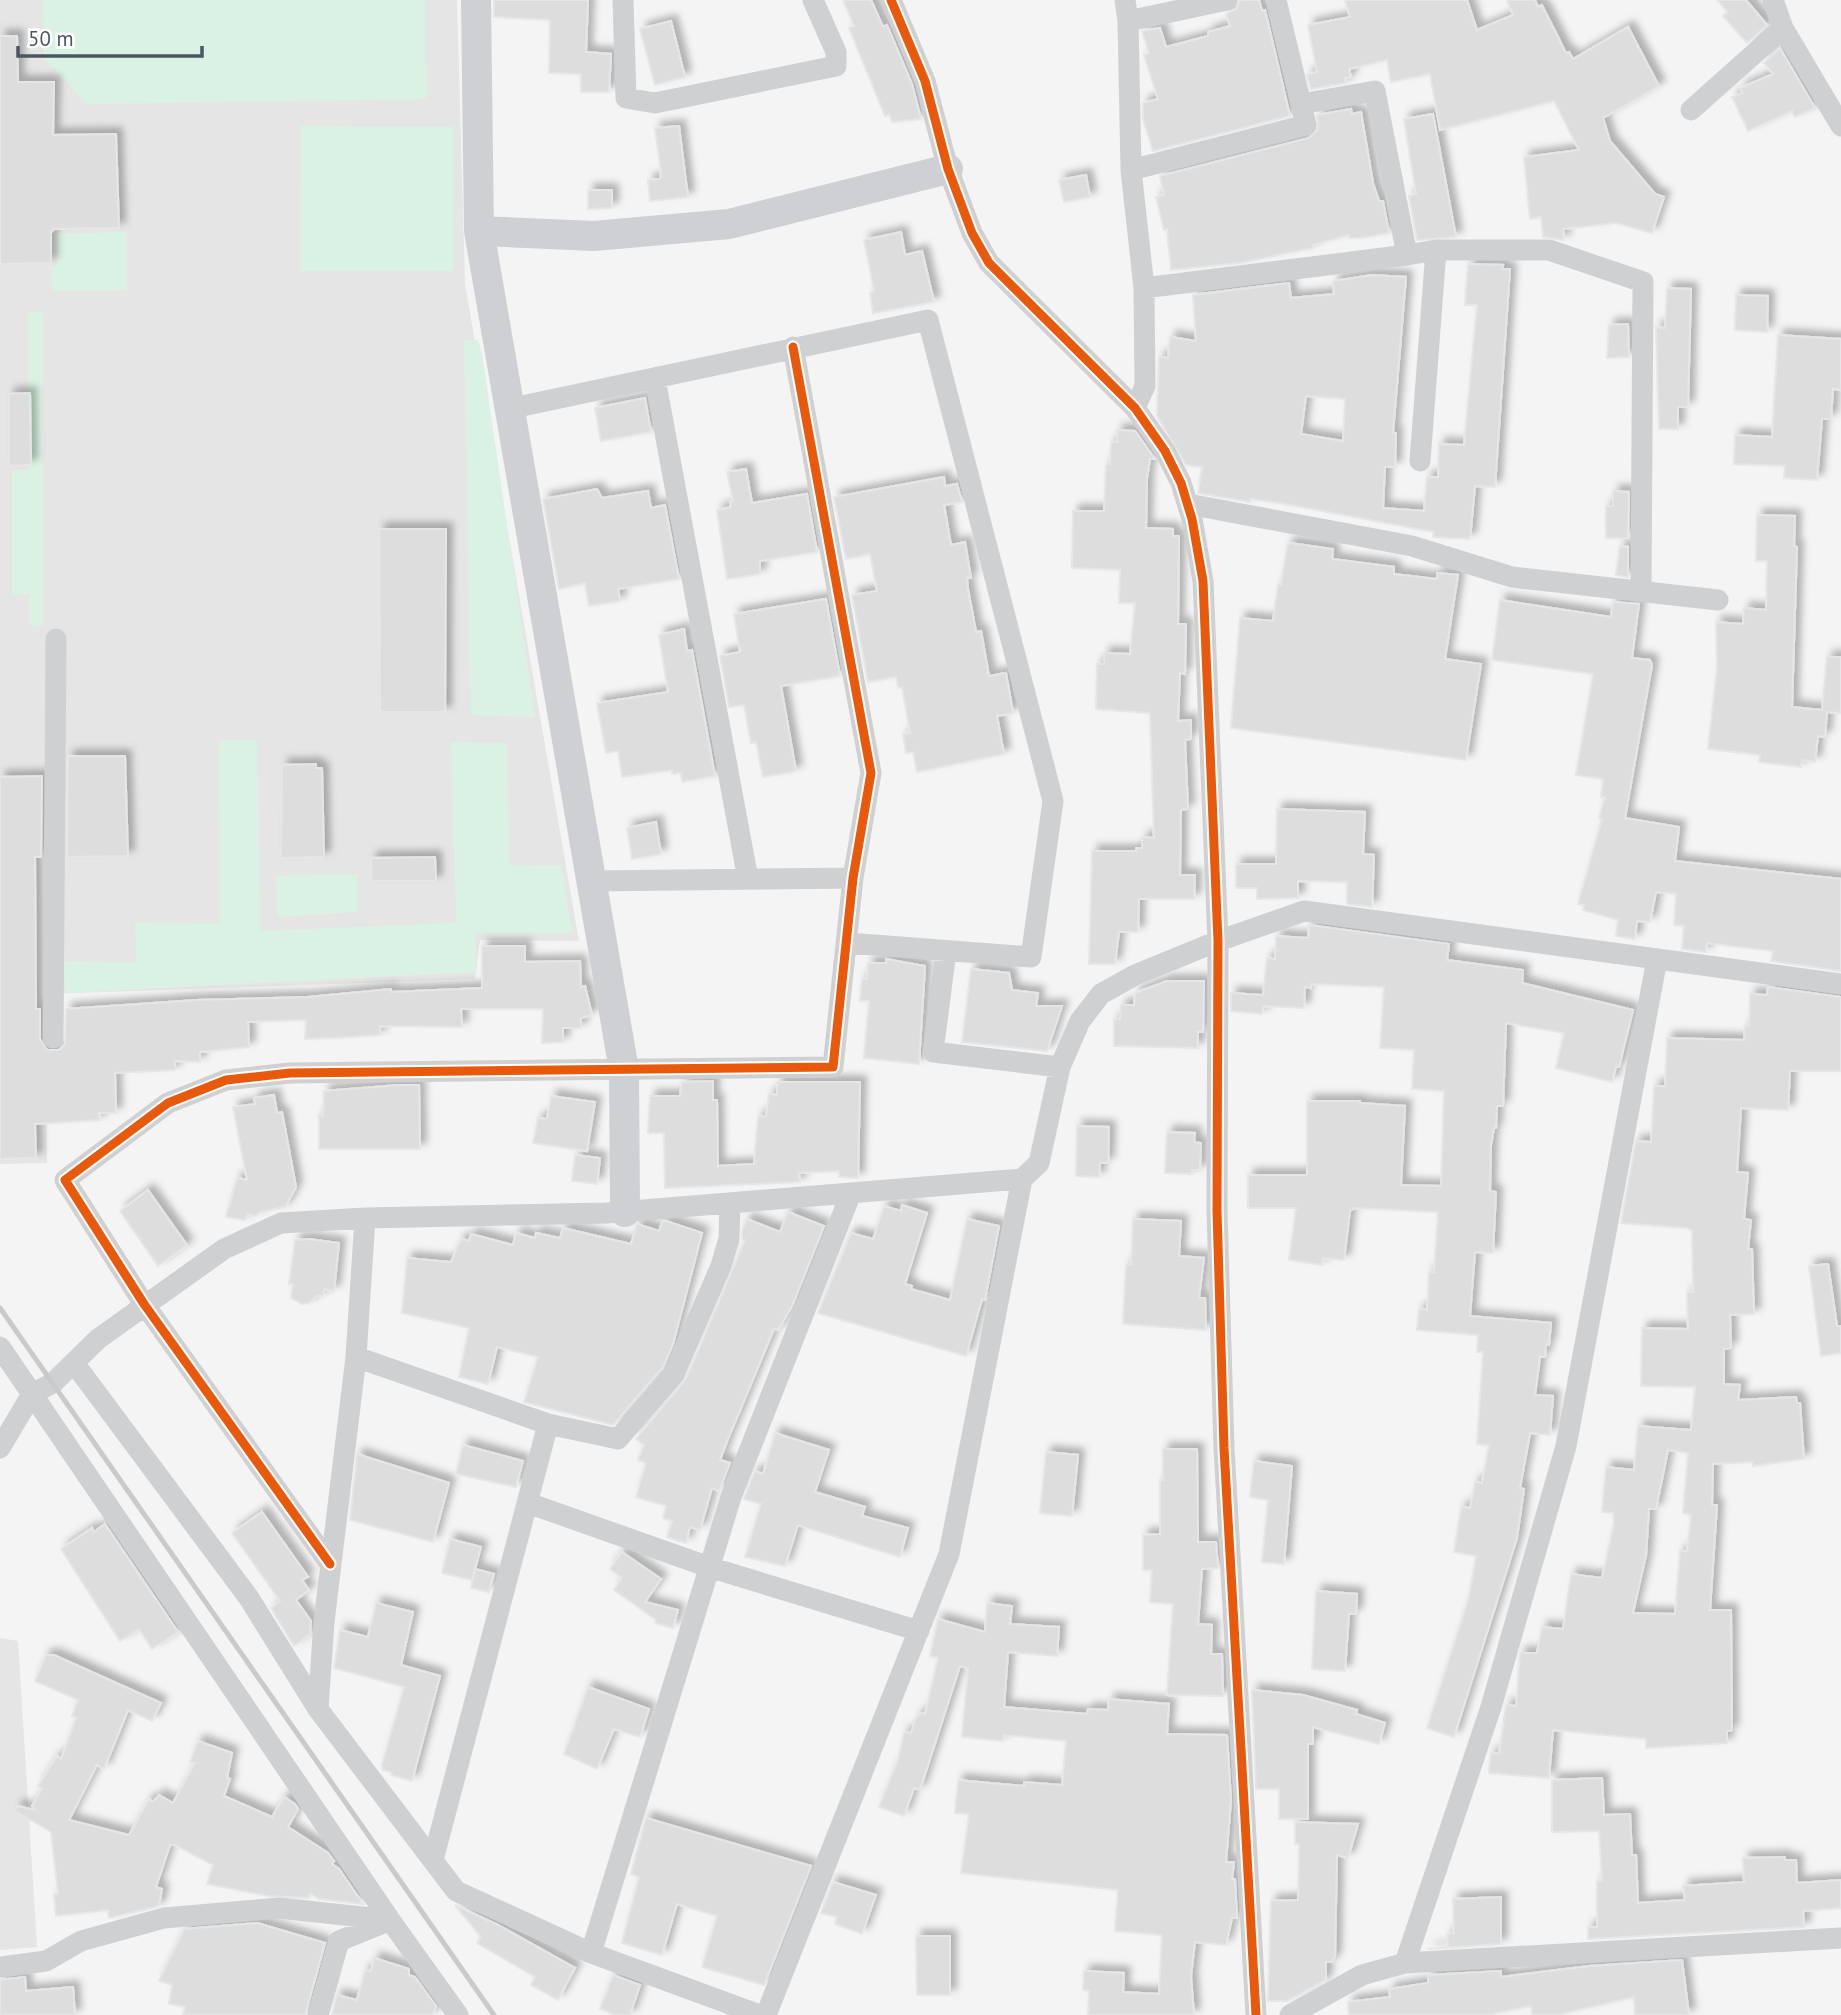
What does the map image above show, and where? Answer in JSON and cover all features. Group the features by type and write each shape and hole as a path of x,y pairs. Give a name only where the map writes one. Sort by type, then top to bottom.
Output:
{"street":[{"path":"476,0 479,231 624,1070 625,1212"},
{"path":"623,0 626,98 655,103 836,66 836,52 813,0"},
{"path":"891,0 925,81 948,169 972,233 989,263 1135,408 1165,451 1188,504 1203,581 1218,941 1217,1210 1224,1448 1256,2015"},
{"path":"1135,408 1145,386 1144,288 1131,170 1127,10 1227,0"},
{"path":"1131,170 1306,125 1276,0"},
{"path":"1773,0 1783,28 1841,126"},
{"path":"1690,110 1783,28"},
{"path":"1301,104 1375,91 1406,255"},
{"path":"479,231 594,236 729,224 948,169"},
{"path":"1144,288 1436,250 1549,250 1643,282 1641,591"},
{"path":"1420,461 1436,250"},
{"path":"508,409 928,320 1053,801 1031,957 848,943"},
{"path":"330,1564 144,1304 65,1181 169,1103 226,1080 290,1073 833,1067 848,943 852,878 871,773 793,347"},
{"path":"655,379 748,879"},
{"path":"1188,504 1412,546 1512,577 1718,600"},
{"path":"53,1038 56,639"},
{"path":"593,881 852,878"},
{"path":"766,2015 949,1554 1022,1179 1039,1163 1060,1067 1080,1021 1101,994 1135,975 1218,941 1304,911 1841,984"},
{"path":"946,951 933,1052 1060,1067"},
{"path":"1405,1963 1491,1707 1566,1446 1657,959"},
{"path":"0,1448 32,1394 52,1383 98,1339 224,1249 281,1223 365,1217 625,1212 1022,1179"},
{"path":"591,1953 731,1497 851,1193"},
{"path":"356,1357 548,1424 618,1439 674,1374 722,1266 729,1239 730,1204"},
{"path":"318,1709 330,1564 356,1357 365,1217"},
{"path":"0,1347 390,1920 458,2015"},
{"path":"74,1363 249,1598 318,1709 456,1891 591,1953 760,2015"},
{"path":"433,1860 548,1424"},
{"path":"528,1503 709,1567 919,1631"},
{"path":"0,1967 46,1961 81,1941 164,1918 279,1908 390,1920"},
{"path":"318,2015 339,1941 390,1920"},
{"path":"1290,2015 1362,1975 1405,1963 1841,1938"}],"shaded area":[{"path":"0,0 457,0 465,284 579,941 480,940 475,979 46,994 47,1163 0,1164"},
{"path":"0,1638 18,1641 37,1947 0,1950"}],"green space":[{"path":"43,0 425,0 426,99 87,104 44,58"},
{"path":"301,126 454,127 453,271 300,271"},
{"path":"127,232 127,290 52,291 51,268 58,264 57,234"},
{"path":"28,312 42,312 43,626 30,626 29,594 12,594 12,471 29,470"},
{"path":"464,340 478,340 482,354 535,717 471,715"},
{"path":"219,740 257,740 260,931 456,923 451,742 506,743 510,866 561,865 572,933 475,933 477,972 65,993 64,961 136,963 135,923 220,924"},
{"path":"357,874 357,912 278,917 276,876"}],"building":[{"path":"494,0 588,0 586,52 611,54 609,92 581,92 581,74 549,73 550,20 494,17"},
{"path":"843,0 871,0 883,27 887,25 912,84 921,119 892,122 889,114 885,116 849,28 854,26"},
{"path":"1240,0 1259,0 1262,11 1265,10 1290,116 1153,151 1143,119 1143,103 1158,99 1144,55 1149,53 1142,31 1160,28 1166,47 1208,36 1208,32 1230,26 1226,14 1236,9"},
{"path":"1345,0 1467,0 1477,30 1513,15 1507,0 1535,0 1538,7 1542,5 1566,53 1569,52 1573,59 1628,27 1659,86 1603,118 1610,141 1655,194 1664,197 1652,233 1616,223 1563,229 1564,240 1543,237 1541,217 1530,219 1524,157 1579,150 1554,101 1440,130 1430,74 1391,82 1387,60 1349,69 1351,77 1345,78 1346,83 1311,89 1307,75 1317,72 1308,25 1350,17"},
{"path":"1717,0 1746,0 1767,25 1747,43 1723,16 1728,12"},
{"path":"671,21 685,77 655,85 640,29"},
{"path":"0,36 17,36 18,82 54,82 53,135 116,134 119,228 54,229 51,233 51,263 0,264"},
{"path":"1780,48 1815,108 1795,117 1792,111 1748,131 1732,97 1743,93 1740,88 1773,74 1764,63"},
{"path":"1351,109 1352,114 1361,112 1373,183 1379,201 1383,201 1389,233 1361,238 1349,238 1349,235 1313,245 1313,248 1239,263 1171,270 1167,229 1164,230 1156,197 1164,195 1160,176 1309,138 1318,129 1317,115"},
{"path":"1433,114 1456,237 1417,240 1409,196 1416,194 1404,119"},
{"path":"679,126 688,197 650,201 648,180 660,179 661,174 655,128"},
{"path":"1086,175 1090,197 1064,202 1059,180"},
{"path":"588,190 612,190 612,208 588,209"},
{"path":"901,232 905,255 922,251 934,302 873,313 870,293 874,291 864,240"},
{"path":"1468,264 1503,265 1502,269 1510,269 1495,487 1475,486 1470,539 1433,537 1434,532 1280,503 1250,499 1250,502 1198,493 1202,467 1186,465 1157,416 1159,357 1168,358 1170,337 1196,341 1193,295 1289,283 1291,298 1334,294 1333,281 1372,275 1406,277 1393,433 1396,433 1395,467 1385,467 1383,508 1424,511 1427,477 1438,477 1439,444 1464,445 1477,305 1465,305","holes":["1306,396 1345,399 1343,441 1301,434"]},
{"path":"1667,288 1691,289 1688,407 1678,407 1678,429 1659,429 1656,327 1665,328"},
{"path":"1736,295 1768,296 1767,332 1735,330"},
{"path":"1628,324 1629,357 1607,358 1609,325"},
{"path":"1778,335 1841,339 1841,390 1833,389 1831,419 1822,419 1817,480 1784,478 1785,466 1734,464 1735,435 1772,437"},
{"path":"30,393 31,465 9,466 9,394"},
{"path":"645,398 651,432 601,441 595,408"},
{"path":"1117,430 1135,431 1155,459 1150,459 1147,478 1146,528 1173,529 1173,536 1179,536 1178,624 1186,624 1185,674 1180,673 1178,721 1191,720 1191,739 1185,740 1188,809 1181,810 1180,875 1195,875 1194,899 1139,899 1138,932 1119,932 1115,964 1089,964 1092,851 1136,851 1136,848 1142,848 1142,837 1154,838 1150,713 1096,709 1097,664 1104,664 1104,653 1130,654 1135,603 1119,603 1120,570 1072,568 1073,511 1104,511 1106,464 1110,464 1111,442 1117,442"},
{"path":"746,469 752,503 807,494 817,552 760,561 760,574 727,579 717,510 731,507 730,502 733,501 727,472"},
{"path":"944,477 945,486 957,484 962,502 944,505 951,545 965,542 971,578 967,578 968,589 976,632 981,631 989,676 1006,673 1013,713 997,716 1004,754 917,772 913,752 906,753 903,734 910,733 902,687 898,688 896,677 868,682 852,595 877,591 870,554 846,559 834,497"},
{"path":"597,489 602,498 648,491 651,508 665,505 679,579 618,589 620,601 589,606 585,583 559,589 543,499"},
{"path":"1613,491 1629,492 1628,538 1606,538 1606,506 1613,506"},
{"path":"1757,515 1795,516 1794,546 1797,547 1792,707 1822,710 1827,657 1841,657 1841,713 1827,712 1825,737 1818,736 1815,762 1802,760 1801,767 1759,762 1760,755 1708,749 1717,668 1716,622 1743,624 1744,608 1766,610 1767,561 1756,561"},
{"path":"379,529 446,529 445,712 380,712"},
{"path":"1290,543 1333,549 1332,559 1394,567 1394,574 1437,579 1437,573 1458,575 1445,659 1481,664 1466,760 1231,728 1240,618 1273,621 1278,585 1281,585 1287,546"},
{"path":"1620,546 1628,547 1628,577 1616,575"},
{"path":"826,599 840,676 781,686 796,771 763,777 756,742 751,743 744,705 729,707 720,656 740,652 734,614"},
{"path":"1500,600 1611,617 1613,602 1639,604 1632,658 1650,660 1652,665 1625,818 1679,827 1675,861 1841,879 1841,971 1771,961 1773,951 1707,943 1706,952 1682,949 1684,926 1674,925 1676,894 1656,892 1650,922 1637,921 1635,939 1616,936 1618,920 1583,910 1584,905 1578,904 1602,819 1599,818 1605,797 1601,797 1603,779 1576,775 1593,674 1492,660"},
{"path":"684,629 687,651 692,650 715,776 682,782 681,773 672,774 672,770 622,777 618,751 606,753 597,703 668,692 659,635"},
{"path":"68,756 125,756 128,856 67,857"},
{"path":"316,764 316,768 322,768 324,857 281,858 282,765"},
{"path":"42,776 41,857 35,857 36,1009 40,1009 40,1039 47,1050 59,1050 65,1044 66,1009 197,1000 308,997 391,989 391,992 482,988 482,946 525,946 525,962 580,961 581,987 585,986 592,1015 581,1018 581,1028 563,1028 563,1042 542,1043 543,1009 461,1009 462,1027 380,1026 380,1035 335,1038 305,1039 306,1020 248,1022 249,1047 200,1052 200,1062 175,1061 175,1070 115,1073 116,1113 99,1113 100,1120 35,1124 36,1158 0,1159 0,777"},
{"path":"1277,809 1365,812 1363,854 1374,855 1372,907 1347,904 1347,882 1298,881 1298,898 1257,899 1257,888 1236,888 1236,864 1276,864"},
{"path":"656,822 661,854 632,859 627,828"},
{"path":"435,857 436,881 371,881 371,858"},
{"path":"1309,925 1449,944 1447,960 1523,970 1522,983 1633,1010 1619,1067 1616,1067 1612,1082 1556,1068 1564,1033 1506,1023 1503,1106 1497,1106 1496,1128 1491,1145 1490,1191 1496,1192 1493,1253 1475,1252 1470,1316 1551,1323 1549,1345 1546,1344 1545,1357 1540,1357 1535,1395 1553,1396 1550,1435 1530,1433 1520,1488 1524,1489 1517,1538 1454,1737 1427,1728 1469,1597 1476,1556 1454,1552 1461,1507 1470,1508 1475,1482 1482,1483 1489,1445 1477,1444 1483,1352 1477,1352 1478,1335 1417,1330 1419,1309 1427,1310 1429,1272 1434,1272 1438,1212 1355,1208 1350,1211 1344,1260 1323,1258 1322,1265 1289,1260 1296,1208 1248,1208 1248,1175 1307,1175 1307,1101 1360,1101 1405,1106 1401,1185 1441,1186 1444,1091 1412,1089 1414,1050 1380,1048 1384,987 1311,984 1311,988 1305,987 1304,1008 1263,1006 1262,1014 1231,1011 1231,993 1263,995 1267,958 1275,959 1276,936 1308,938"},
{"path":"886,959 925,966 919,1064 864,1058 869,1001 860,1001 862,979 867,979 868,963 886,963"},
{"path":"971,969 1009,973 1012,990 1038,993 1036,1006 1062,1006 1047,1051 962,1042"},
{"path":"1167,981 1204,981 1203,1032 1198,1032 1198,1048 1114,1046 1114,1019 1120,1019 1121,1005 1134,1005 1135,993"},
{"path":"1768,987 1841,997 1841,1071 1790,1071 1788,1110 1741,1108 1737,1172 1748,1173 1744,1219 1751,1220 1748,1249 1752,1249 1754,1314 1730,1315 1731,1348 1724,1349 1724,1384 1740,1385 1738,1400 1796,1397 1797,1403 1800,1403 1804,1459 1753,1466 1753,1462 1713,1464 1712,1505 1717,1505 1710,1610 1731,1610 1732,1730 1727,1731 1727,1743 1646,1748 1646,1739 1553,1730 1549,1778 1489,1773 1491,1753 1499,1754 1506,1705 1516,1706 1520,1653 1537,1653 1542,1627 1563,1629 1571,1574 1602,1578 1614,1523 1613,1513 1602,1512 1606,1467 1634,1470 1638,1426 1691,1430 1695,1387 1641,1386 1642,1328 1688,1329 1687,1292 1693,1292 1692,1231 1687,1228 1621,1223 1636,1141 1651,1142 1654,1086 1665,1086 1667,1038 1744,1040 1745,1026 1749,1026 1750,994 1767,995","holes":["1668,1450 1688,1453 1683,1513 1691,1515 1687,1551 1680,1551 1675,1614 1633,1613 1646,1555 1649,1509 1656,1509"]},
{"path":"713,1081 713,1100 717,1100 718,1166 754,1164 758,1116 766,1117 769,1094 777,1095 777,1082 860,1082 858,1178 839,1177 839,1171 799,1173 800,1182 665,1188 664,1133 648,1133 650,1096 680,1096 682,1082"},
{"path":"419,1085 420,1149 319,1149 319,1115 323,1116 324,1091"},
{"path":"274,1095 277,1113 282,1112 296,1187 285,1207 260,1212 256,1216 248,1214 245,1220 226,1217 237,1178 247,1180 233,1107 255,1104 254,1098"},
{"path":"551,1096 595,1102 587,1151 533,1143 538,1118 547,1119"},
{"path":"1077,1126 1109,1127 1108,1163 1100,1163 1099,1177 1076,1176"},
{"path":"1167,1132 1195,1133 1194,1142 1201,1143 1200,1170 1192,1170 1192,1174 1165,1173"},
{"path":"575,1155 600,1158 597,1184 572,1181"},
{"path":"148,1190 187,1245 158,1266 120,1211"},
{"path":"902,1205 927,1213 905,1284 912,1286 911,1289 950,1300 967,1219 999,1226 985,1300 982,1299 966,1356 818,1313 851,1233 873,1239 884,1206 901,1211"},
{"path":"788,1212 824,1226 792,1306 778,1330 774,1329 730,1434 720,1460 730,1463 719,1491 712,1488 700,1530 690,1527 686,1543 667,1537 672,1521 663,1518 666,1506 636,1497 646,1463 638,1460 644,1445 636,1439 686,1379 745,1240 742,1239 742,1231 747,1219 780,1232"},
{"path":"1133,1219 1181,1221 1179,1256 1204,1258 1199,1298 1205,1298 1206,1330 1123,1324 1126,1265 1131,1265"},
{"path":"662,1222 702,1233 673,1344 663,1367 613,1425 524,1402 538,1357 497,1347 488,1384 459,1377 469,1328 402,1313 407,1258 451,1262 461,1239 469,1241 471,1234 513,1245 516,1233 535,1238 536,1233 560,1238 563,1228 631,1244 637,1224 659,1231"},
{"path":"295,1240 339,1243 334,1291 324,1289 323,1296 318,1295 309,1303 302,1304 291,1298 293,1284 289,1284"},
{"path":"1828,1264 1837,1326 1841,1326 1841,1353 1821,1356 1809,1266"},
{"path":"775,1433 829,1450 815,1492 865,1507 862,1516 908,1528 900,1557 798,1525 785,1566 745,1557 761,1504 744,1499 755,1471 763,1474"},
{"path":"463,1445 523,1461 516,1487 456,1474"},
{"path":"1163,1449 1197,1449 1198,1542 1216,1542 1218,1568 1202,1569 1198,1624 1212,1625 1211,1654 1222,1654 1223,1696 1167,1695 1173,1604 1150,1602 1152,1570 1143,1570 1143,1535 1160,1534"},
{"path":"1046,1452 1078,1455 1072,1516 1040,1513"},
{"path":"357,1454 449,1483 433,1542 350,1520"},
{"path":"1254,1461 1292,1466 1284,1564 1262,1562 1268,1500 1250,1497"},
{"path":"262,1512 308,1577 302,1580 309,1590 296,1600 311,1621 310,1634 294,1646 271,1608 280,1601 232,1533"},
{"path":"105,1524 178,1632 152,1649 139,1629 120,1641 61,1549 92,1528 94,1532"},
{"path":"450,1539 481,1547 472,1580 442,1573"},
{"path":"622,1552 661,1579 645,1602 678,1610 673,1628 655,1623 656,1620 614,1590 622,1578 610,1569"},
{"path":"475,1569 494,1574 489,1592 471,1588"},
{"path":"1316,1591 1357,1594 1356,1614 1349,1614 1345,1671 1312,1669"},
{"path":"376,1603 413,1612 401,1665 440,1676 412,1781 391,1775 392,1772 383,1770 382,1765 404,1687 334,1668 340,1630 368,1637"},
{"path":"987,1603 1012,1606 1010,1624 1059,1627 1057,1656 1008,1652 1004,1707 1087,1714 1088,1709 1108,1710 1109,1699 1169,1704 1167,1734 1227,1735 1231,1800 1226,1862 1234,1862 1232,1879 1235,1879 1237,1918 1232,1918 1226,1945 1195,1942 1191,1976 1194,2015 1088,2015 1089,1991 1083,1990 1084,1971 1124,1973 1123,1992 1159,1994 1162,1935 1115,1931 1118,1890 961,1873 969,1814 955,1813 958,1780 1024,1786 1024,1782 1062,1785 1066,1741 1004,1735 1003,1741 962,1737 968,1668 960,1666 920,1790 914,1788 904,1816 879,1807 898,1760 904,1732 911,1733 916,1718 921,1713 925,1714 938,1658 930,1656 938,1619 985,1632"},
{"path":"46,1655 54,1655 161,1703 152,1721 128,1710 104,1769 97,1765 69,1820 129,1835 149,1799 153,1802 159,1795 173,1803 195,1763 190,1762 198,1741 232,1753 227,1778 230,1779 224,1796 272,1817 284,1797 295,1804 298,1809 288,1827 328,1853 334,1861 332,1864 339,1869 363,1904 319,1899 310,1893 308,1898 268,1896 207,1884 213,1865 175,1845 170,1845 156,1887 162,1889 159,1906 109,1918 108,1910 56,1916 54,1894 58,1894 51,1832 15,1811 17,1806 35,1810 32,1806 42,1789 38,1786 57,1756 61,1759 76,1718 72,1716 78,1700 35,1681"},
{"path":"588,1687 649,1709 640,1737 614,1729 597,1769 564,1754"},
{"path":"1252,1690 1303,1695 1357,1710 1356,1714 1385,1723 1379,1744 1313,1727 1313,1744 1308,1744 1308,1819 1279,1819 1279,1789 1256,1789"},
{"path":"1602,1778 1604,1815 1630,1814 1632,1855 1636,1855 1638,1903 1685,1900 1683,1886 1744,1882 1743,1858 1785,1857 1785,1860 1796,1860 1797,1883 1841,1880 1841,1908 1803,1911 1804,1927 1588,1939 1588,1927 1597,1927 1597,1881 1602,1881 1599,1831 1552,1832 1552,1780"},
{"path":"646,1818 811,1866 764,1985 702,1967 717,1916 677,1904 662,1955 622,1943 639,1877 631,1874"},
{"path":"1295,1822 1358,1824 1348,1858 1337,1855 1335,1956 1332,1962 1326,1962 1326,1980 1287,2001 1268,2001 1271,1901 1298,1900 1299,1844 1295,1844"},
{"path":"833,1882 876,1895 862,1934 835,1924 837,1917 821,1913"},
{"path":"1501,1897 1501,1944 1428,1949 1448,1947 1447,1934 1454,1933 1453,1899"},
{"path":"455,1905 498,1925 575,1968 558,2000 531,1985 535,1977 477,1943 481,1937"},
{"path":"257,1923 325,1943 305,2015 183,2015 185,2007 169,2004 172,1985 159,1981 184,1929"},
{"path":"916,1936 950,1936 950,1995 917,1995"},
{"path":"374,1958 409,1969 409,1975 415,1977 436,2006 432,2015 332,2015 337,1995 357,2000 365,1970 371,1971"},
{"path":"1682,1960 1689,2015 1635,2015 1634,1997 1557,2015 1532,2015 1531,2006 1487,2015 1349,2015 1348,2002 1390,1997 1389,1989 1428,1983 1428,1975 1501,1971 1501,1977 1589,1966"},
{"path":"613,1975 640,1985 630,2015 616,2015 600,2009"},
{"path":"25,1977 26,1991 73,1987 75,2015 0,2015 0,1980"}],"railway":[{"path":"0,1308 494,2015"}],"cycle path":[{"path":"891,0 925,81 948,169 972,233 989,263 1135,408 1165,451 1181,483 1192,519 1203,581 1218,941 1217,1210 1224,1448 1256,2015"},
{"path":"330,1564 144,1304 65,1180 168,1103 226,1080 290,1073 833,1067 853,878 871,773 793,347"}]}
